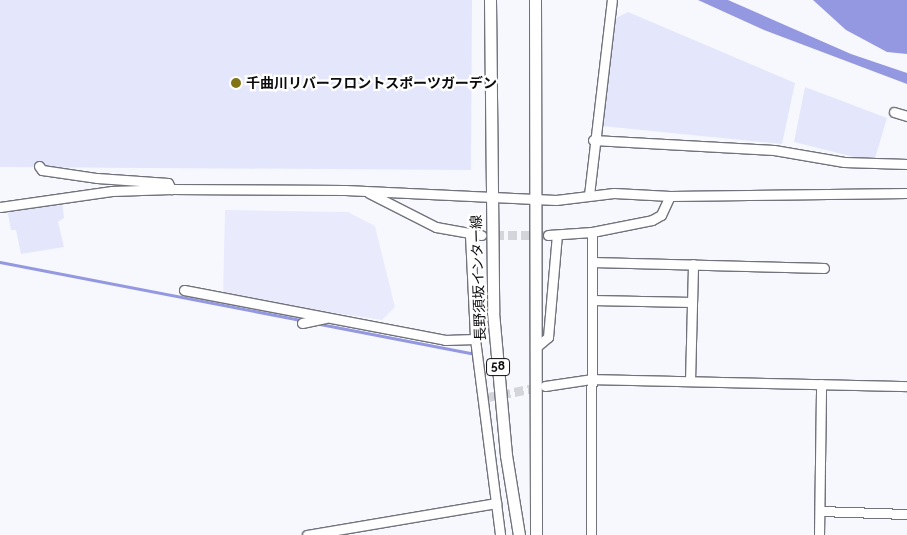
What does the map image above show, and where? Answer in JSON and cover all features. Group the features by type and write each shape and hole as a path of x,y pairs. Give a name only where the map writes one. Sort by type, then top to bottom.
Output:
{"main road":[{"name":"長野須坂インター線","path":"490,0 492,312 506,455 519,535"},
{"path":"535,0 536,535"}],"street":[{"path":"589,195 593,140 612,0"},
{"path":"894,112 907,116"},
{"path":"593,140 774,150 844,162 907,164"},
{"path":"39,166 42,170 97,178 168,182 171,189"},
{"path":"0,207 112,191 171,189 670,196 907,193"},
{"path":"366,192 436,227 470,235 481,235"},
{"path":"535,348 548,337 552,235 592,232 652,220 661,215 670,196"},
{"path":"591,535 592,232"},
{"path":"470,235 475,339 500,535"},
{"path":"592,262 824,268"},
{"path":"690,381 693,264"},
{"path":"184,290 445,340 475,339"},
{"path":"592,300 692,302"},
{"path":"302,324 328,318"},
{"path":"545,386 592,378 907,386"},
{"path":"819,535 820,384"},
{"path":"307,535 496,502"},
{"path":"820,511 907,514"}],"shaded area":[{"name":"千曲川リバーフロントスポーツガーデン","path":"0,0 472,0 471,170 0,167"},
{"path":"628,12 795,83 782,144 602,126 616,18"},
{"path":"805,87 887,118 874,162 794,142"},
{"path":"62,201 64,218 58,222 64,247 21,254 16,230 11,230 7,209"},
{"path":"225,210 348,212 375,226 395,307 382,320 223,296"}],"water":[{"path":"698,0 728,0 851,54 907,73 907,84 764,30"},
{"path":"813,0 907,0 907,54 887,52 846,30"}],"waterway":[{"path":"0,262 300,320"},
{"path":"315,323 471,353"}],"tunnel":[{"path":"481,235 548,235"},
{"path":"488,397 540,387"}],"place":[{"name":"千曲川リバーフロントスポーツガーデン","path":"236,83"}]}
